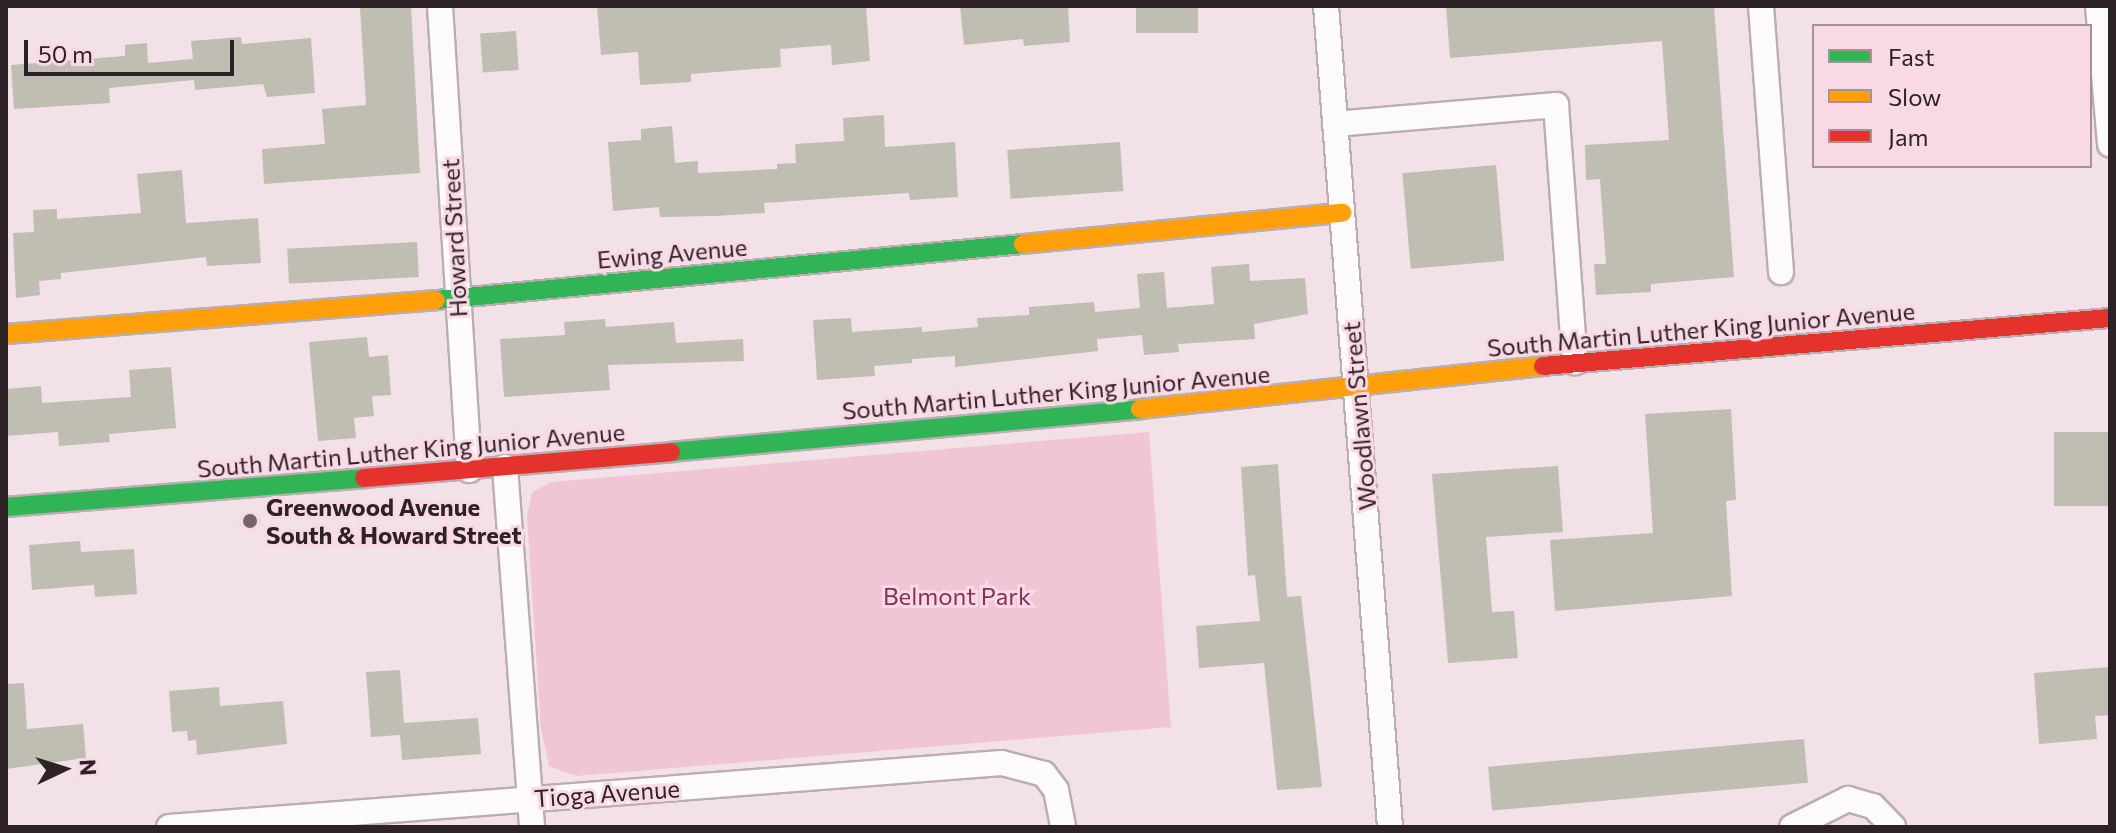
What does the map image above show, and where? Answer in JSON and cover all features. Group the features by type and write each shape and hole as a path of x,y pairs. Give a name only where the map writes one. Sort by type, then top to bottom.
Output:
{"street":[{"name":"Howard Street","path":"440,6 469,470"},
{"name":"Woodlawn Street","path":"1326,6 1390,827"},
{"path":"1761,6 1781,272"},
{"path":"2098,6 2110,144"},
{"path":"1335,124 1556,105 1575,362"},
{"name":"Ewing Avenue","path":"6,334 457,298 1342,213"},
{"name":"South Martin Luther King Junior Avenue","path":"6,507 505,467 1358,389 1575,362 2110,318"},
{"path":"505,467 532,827"},
{"name":"Tioga Avenue","path":"169,827 1002,763 1026,765 1044,774 1056,790 1063,827"},
{"path":"1792,827 1848,799 1873,806 1892,824"}],"green space":[{"name":"Belmont Park","path":"1149,432 1171,727 576,776 549,766 541,729 527,516 532,492 551,482"}],"building":[{"path":"411,6 420,173 264,184 262,149 325,144 322,109 366,105 360,8"},
{"path":"597,6 866,6 870,61 832,65 831,45 780,49 781,67 691,74 691,82 640,85 638,52 601,55"},
{"path":"960,6 1068,6 1070,42 1024,46 1023,39 964,45"},
{"path":"1136,6 1198,6 1198,33 1136,33"},
{"path":"1446,6 1714,6 1734,277 1651,284 1651,292 1596,295 1594,264 1606,264 1600,179 1586,180 1585,145 1669,140 1662,41 1450,58"},
{"path":"516,31 519,70 483,72 480,34"},
{"path":"241,37 242,44 311,38 315,93 267,97 263,84 195,90 194,80 109,88 110,103 14,109 11,65 125,56 125,45 147,43 148,63 193,59 191,41"},
{"path":"884,115 885,147 955,142 958,197 910,200 909,193 764,203 765,213 714,216 660,217 659,207 613,211 608,142 641,140 641,129 672,126 675,163 698,161 698,173 777,169 777,164 796,163 795,144 844,141 843,118"},
{"path":"1120,142 1123,191 1011,199 1007,150"},
{"path":"1496,165 1504,261 1411,269 1402,173"},
{"path":"182,170 186,223 258,218 261,263 207,266 206,257 61,273 61,279 39,281 40,295 16,298 13,233 34,232 33,210 57,209 57,219 141,213 137,174"},
{"path":"417,242 419,277 289,284 287,249"},
{"path":"1249,264 1250,281 1305,278 1308,314 1254,324 1255,339 1178,344 1179,352 1144,355 1142,335 1097,339 1098,351 955,367 955,356 912,359 912,363 874,366 875,376 817,380 813,320 851,318 852,332 922,327 922,332 978,327 977,318 1029,315 1029,307 1094,302 1095,312 1140,308 1137,274 1164,272 1167,308 1214,304 1211,267"},
{"path":"605,319 606,327 674,322 676,343 743,339 744,361 608,365 610,390 504,397 500,339 565,335 564,322"},
{"path":"367,337 369,357 388,355 391,395 372,396 374,416 354,418 356,438 318,441 309,342"},
{"path":"171,367 176,428 109,434 110,442 59,446 58,432 6,436 6,389 41,386 42,403 131,397 129,370"},
{"path":"1731,409 1736,500 1726,501 1732,596 1555,611 1550,540 1653,533 1645,414"},
{"path":"2054,432 2110,432 2110,506 2054,506"},
{"path":"1278,464 1287,597 1301,596 1322,787 1277,790 1264,663 1199,668 1196,626 1260,621 1255,575 1248,576 1241,467"},
{"path":"1558,466 1563,532 1486,537 1492,612 1514,611 1518,658 1448,663 1432,474"},
{"path":"80,541 81,552 134,549 137,594 95,597 94,585 32,590 29,545"},
{"path":"2110,667 2110,715 2095,716 2097,739 2039,744 2034,673"},
{"path":"400,670 404,723 478,718 481,754 402,760 400,735 371,737 366,672"},
{"path":"24,683 27,729 83,724 86,758 6,769 6,684"},
{"path":"219,687 220,706 283,701 287,744 197,755 196,740 188,741 187,731 172,732 169,691"},
{"path":"1804,739 1808,783 1492,810 1488,767"}],"traffic: fast":[{"path":"436,300 1023,244"},
{"path":"671,452 1140,409"},
{"path":"6,507 364,478"}],"traffic: slow":[{"path":"1023,244 1342,213"},
{"path":"6,334 436,300"},
{"path":"1140,409 1543,366"}],"traffic: jam":[{"path":"1543,366 2110,318"},
{"path":"364,478 671,452"}],"place":[{"name":"Greenwood Avenue South & Howard Street","path":"250,521"}]}
